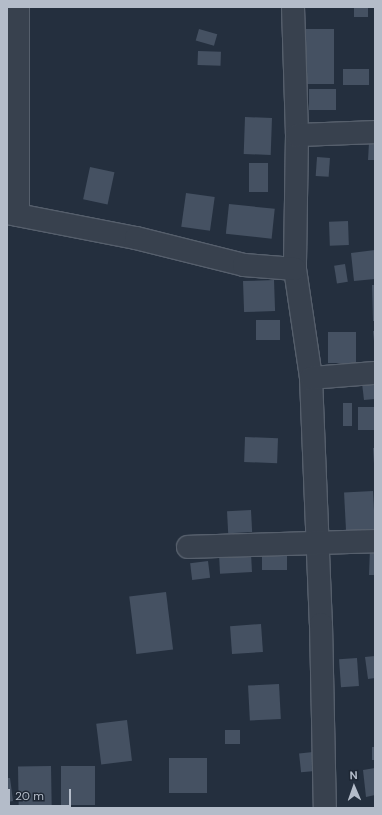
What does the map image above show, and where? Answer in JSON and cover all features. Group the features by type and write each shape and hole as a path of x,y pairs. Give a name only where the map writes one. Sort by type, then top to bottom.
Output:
{"street":[{"path":"18,7 12,214 136,238 244,265 295,269"},
{"path":"292,7 297,135 295,269 311,378 318,542 325,808"},
{"path":"297,135 375,132"},
{"path":"311,378 375,373"},
{"path":"188,547 375,541"}],"building":[{"path":"354,8 368,8 368,17 354,17"},
{"path":"199,29 217,34 214,46 196,41"},
{"path":"305,29 334,29 334,84 305,84"},
{"path":"198,51 221,52 220,66 198,65"},
{"path":"343,69 369,69 369,85 343,85"},
{"path":"309,89 336,89 336,110 309,110"},
{"path":"245,117 272,118 271,155 244,154"},
{"path":"369,143 375,143 375,160 368,160"},
{"path":"317,157 330,158 329,177 316,176"},
{"path":"249,163 268,163 268,192 249,192"},
{"path":"90,167 114,172 108,204 83,199"},
{"path":"186,193 215,197 210,231 181,227"},
{"path":"229,204 275,209 272,239 226,234"},
{"path":"348,221 349,245 330,246 329,222"},
{"path":"375,250 375,279 354,281 351,253"},
{"path":"345,264 348,282 337,283 334,266"},
{"path":"274,280 275,311 244,312 243,281"},
{"path":"372,285 375,285 375,321 373,321"},
{"path":"256,320 280,320 280,340 256,340"},
{"path":"373,331 375,331 375,341 374,341"},
{"path":"328,332 356,332 356,363 328,363"},
{"path":"375,382 375,399 364,400 362,383"},
{"path":"343,403 352,403 352,426 343,426"},
{"path":"358,407 375,407 375,430 358,430"},
{"path":"245,437 278,438 277,463 244,462"},
{"path":"373,448 375,448 375,464 374,464"},
{"path":"373,491 375,529 346,530 344,493"},
{"path":"251,510 252,532 228,533 227,511"},
{"path":"370,548 375,548 375,575 369,575"},
{"path":"262,551 287,551 287,570 262,570"},
{"path":"251,553 252,572 220,574 219,555"},
{"path":"208,561 210,578 192,580 190,563"},
{"path":"166,592 173,650 136,654 129,597"},
{"path":"261,624 263,652 232,654 230,626"},
{"path":"375,656 375,678 368,679 365,657"},
{"path":"357,658 359,686 341,687 339,659"},
{"path":"279,684 281,719 250,721 248,686"},
{"path":"127,720 132,761 101,764 96,724"},
{"path":"225,730 240,730 240,744 225,744"},
{"path":"372,747 375,747 375,760 372,760"},
{"path":"313,752 315,771 301,772 299,753"},
{"path":"169,758 207,758 207,793 169,793"},
{"path":"51,766 52,806 19,807 18,767"},
{"path":"61,766 95,766 95,805 61,805"},
{"path":"375,768 375,795 366,797 363,770"},
{"path":"7,778 10,778 13,801 7,802"}]}
